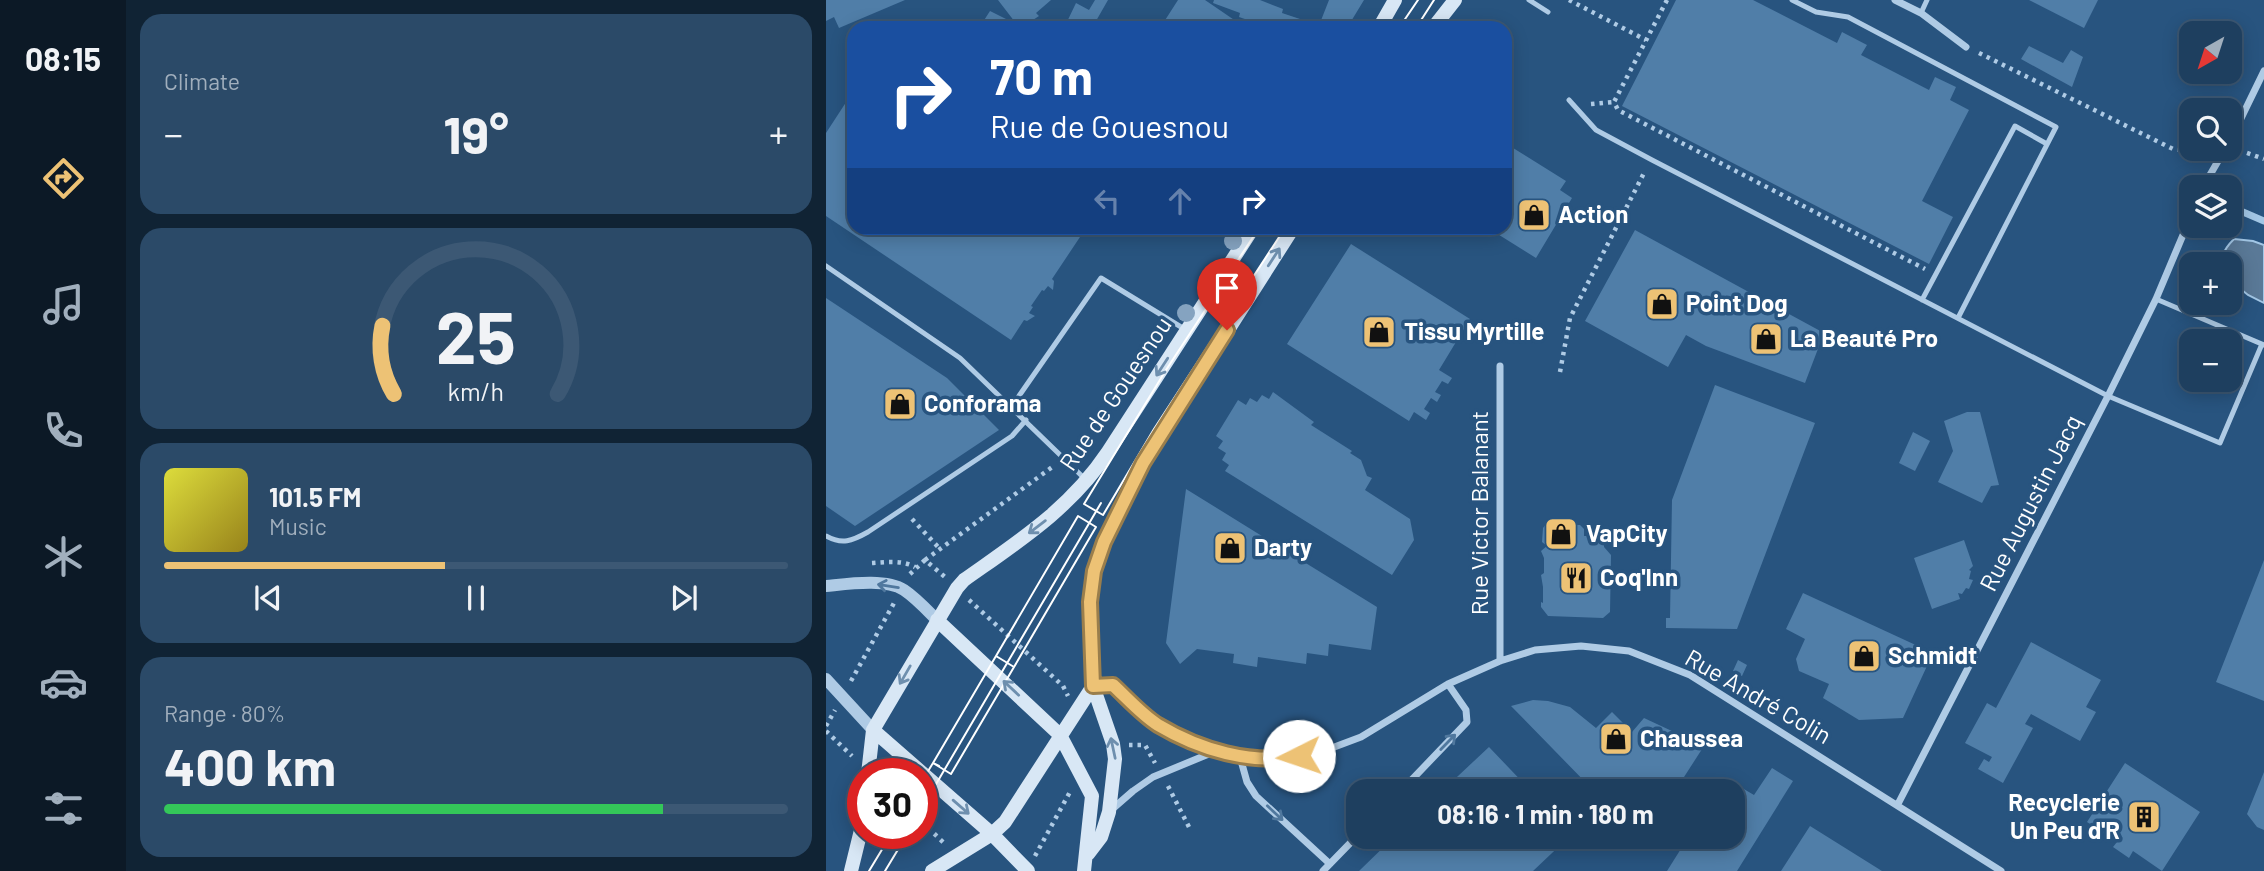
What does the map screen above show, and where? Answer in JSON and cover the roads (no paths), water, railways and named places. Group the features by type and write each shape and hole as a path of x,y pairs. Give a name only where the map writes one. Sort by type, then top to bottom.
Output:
{"main road":[{"path":"1383,21 1395,0"},
{"path":"1438,21 1455,0"},
{"name":"Rue de Gouesnou","path":"870,758 873,730 937,620 964,580 1041,525 1087,481 1248,235"},
{"path":"1088,854 1101,837 1109,812 1115,772 1114,752 1093,686 1090,602 1094,571 1112,524 1143,463 1289,235"},
{"path":"937,620 1060,736 1092,796 1088,854 1084,871"},
{"path":"932,871 992,834 1004,822 1093,686"},
{"path":"873,730 992,834 1027,870"},
{"path":"851,871 856,849"}],"street":[{"path":"1895,0 1921,13 1966,47"},
{"path":"2242,116 2264,71"},
{"name":"Rue Augustin Jacq","path":"1898,804 2108,396 2156,299 2182,238"},
{"name":"Rue Victor Balanant","path":"1500,366 1500,660"},
{"path":"826,586 865,583 902,588 937,620"},
{"name":"Rue André Colin","path":"1093,686 1113,685 1157,724 1216,751 1240,757 1278,760 1321,752 1361,737 1448,684 1500,660 1535,650 1581,646 1629,651 1690,675 2001,871"},
{"path":"826,679 873,730"},
{"path":"1412,779 1467,722 1466,710 1448,684"},
{"path":"1109,812 1153,777 1216,751"},
{"path":"1240,757 1247,782 1256,796 1329,864"},
{"path":"1323,871 1346,847"}],"lane":[{"path":"1529,0 1548,12"},
{"path":"1792,0 1816,12 1848,17 2056,127 1958,318"},
{"path":"1921,13 1927,0"},
{"path":"1569,100 1596,130 2108,396 2220,443 2263,345 2156,299"},
{"path":"1922,300 2015,126 2047,144"},
{"path":"826,266 953,352 976,371 1087,481"},
{"path":"1012,406 1101,278 1186,330"},
{"path":"826,536 838,542 856,539 1012,436 1026,421"}],"water":[{"path":"2234,239 2264,245 2264,303 2242,290 2242,252 2224,252"}],"waterway":[{"path":"2243,212 2264,221"}],"tram line":[{"path":"1404,21 1418,0"},
{"path":"1420,21 1434,0"},
{"path":"1254,235 1166,370 1084,504 1103,515 1154,429 1280,235"},
{"path":"938,781 1101,503"},
{"path":"1078,516 1096,527 1014,667 996,656 1078,516"},
{"path":"996,656 1014,667 951,774 933,763 996,656"},
{"path":"869,871 882,849"},
{"path":"885,871 898,849"}],"place":[{"name":"Action","path":"1534,215"},
{"name":"Point Dog","path":"1662,304"},
{"name":"Tissu Myrtille","path":"1379,332"},
{"name":"La Beauté Pro","path":"1766,339"},
{"name":"Conforama","path":"900,404"},
{"name":"VapCity","path":"1561,534"},
{"name":"Darty","path":"1230,548"},
{"name":"Coq'Inn","path":"1576,578"},
{"name":"Schmidt","path":"1864,656"},
{"name":"Chaussea","path":"1616,739"},
{"name":"Recyclerie Un Peu d'R","path":"2144,817"}]}
